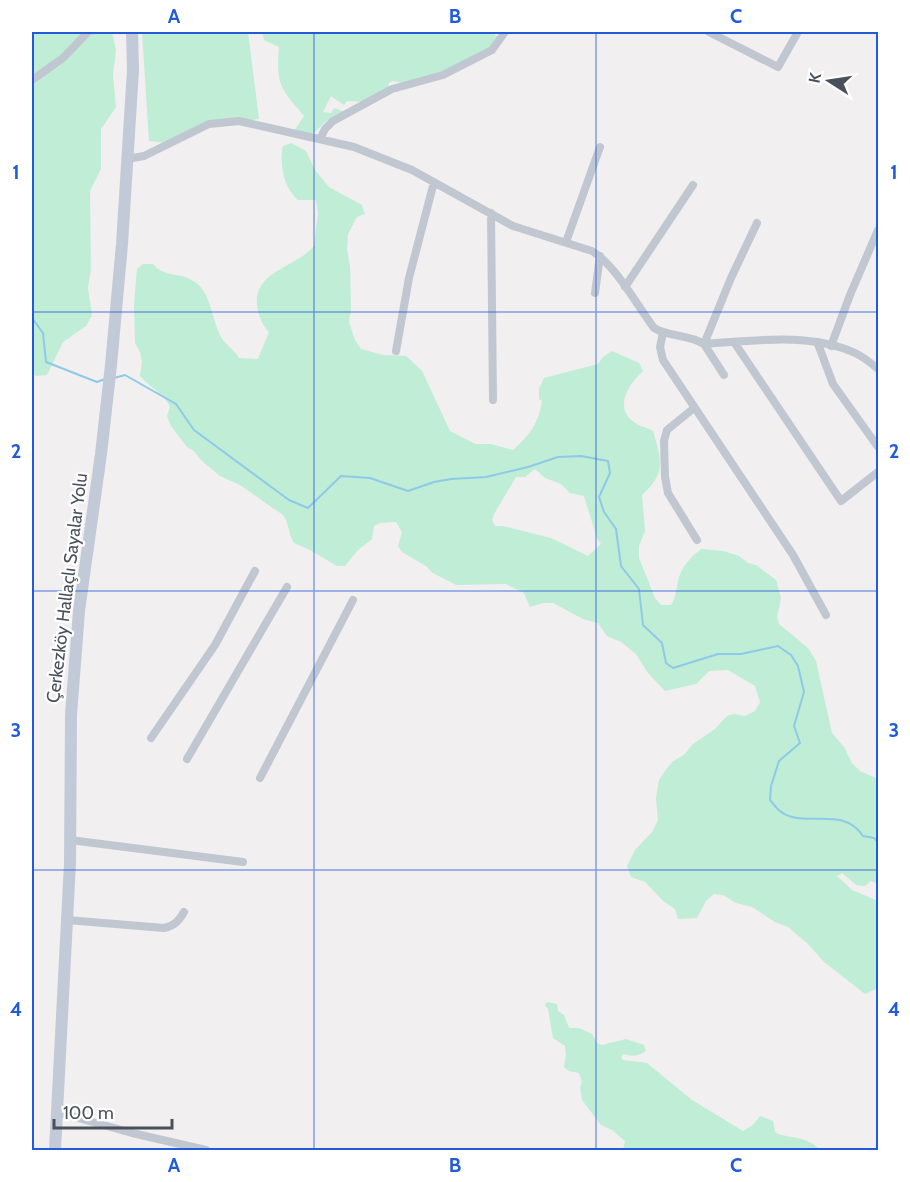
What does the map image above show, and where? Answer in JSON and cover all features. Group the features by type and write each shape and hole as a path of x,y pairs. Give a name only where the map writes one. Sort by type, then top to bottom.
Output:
{"main road":[{"name":"Çerkezköy Hallaçlı Sayalar Yolu","path":"55,1150 70,840 71,715 78,623 108,396 122,244 133,70 132,32"}],"street":[{"path":"32,80 63,58 88,32"},
{"path":"320,140 325,129 333,121 392,89 443,75 492,50 505,32"},
{"path":"709,32 778,67 798,32"},
{"path":"127,159 144,156 209,124 239,121 354,147 412,170 513,226 585,248 600,256 654,328 663,333 697,340 704,344 724,375"},
{"path":"567,242 600,147"},
{"path":"396,351 409,278 434,182"},
{"path":"625,288 693,185"},
{"path":"491,213 494,353 492,400"},
{"path":"704,344 756,224"},
{"path":"831,346 850,295 879,230"},
{"path":"595,293 600,256"},
{"path":"663,333 660,347 663,360 793,555 826,615"},
{"path":"704,344 771,338 818,344 843,348 858,354 879,369"},
{"path":"734,342 841,501 879,472"},
{"path":"818,344 833,384 879,447"},
{"path":"694,408 667,430 664,441 668,493 697,540"},
{"path":"151,738 215,645 255,572"},
{"path":"187,759 287,586"},
{"path":"260,778 353,600"},
{"path":"70,840 243,862"},
{"path":"67,920 164,928 172,926 184,912"},
{"path":"57,1112 132,1133 206,1150"}],"green space":[{"path":"32,32 112,32 116,50 113,75 116,107 101,129 101,169 90,191 91,269 88,288 92,315 86,326 63,342 47,375 35,376 32,369"},
{"path":"142,32 248,32 259,119 198,128 168,143 149,141"},
{"path":"262,32 490,32 497,36 488,50 443,74 406,83 392,81 388,89 363,102 347,101 344,105 331,96 323,112 331,113 334,108 343,111 325,122 313,134 294,131 304,116 281,85 278,70 279,47 264,40"},
{"path":"291,143 306,151 315,170 329,187 362,205 365,214 357,217 348,234 347,250 350,266 349,322 355,340 361,349 383,355 406,356 422,371 450,431 475,444 491,444 513,450 524,440 536,422 542,401 539,399 539,389 544,378 598,364 612,351 639,363 643,371 632,383 624,404 628,417 653,431 660,457 659,472 642,495 645,531 639,546 639,558 655,598 661,605 671,605 681,571 701,549 723,551 739,556 776,580 781,598 777,617 779,624 808,648 816,661 832,733 860,771 878,779 878,884 871,881 865,886 856,885 842,873 837,876 852,890 878,901 878,988 865,994 824,962 788,927 775,922 752,907 736,903 723,895 714,894 706,901 697,918 678,919 675,909 663,901 645,882 631,877 627,866 635,850 652,832 658,820 656,798 659,780 672,762 715,729 727,716 734,714 745,716 755,711 760,702 755,686 728,670 709,671 696,684 665,691 648,673 636,654 621,642 607,636 598,623 583,619 553,603 530,607 524,593 506,584 456,585 433,573 426,566 402,552 398,546 402,532 396,522 380,523 374,526 372,539 357,551 345,566 337,566 294,543 283,515 240,485 220,476 187,447 171,426 167,416 170,407 167,402 140,376 142,362 135,343 134,304 137,269 143,264 153,264 163,272 195,282 205,293 218,330 225,342 239,358 258,359 269,332 258,311 257,298 260,287 276,272 306,254 314,246 318,213 316,200 298,200 289,189 282,168 283,146","holes":["535,469 545,478 561,484 570,493 584,496 601,544 588,556 551,538 495,526 492,520 494,514 516,477 525,477"]},
{"path":"547,1002 557,1004 558,1011 564,1015 569,1028 579,1028 592,1034 597,1043 602,1045 626,1039 644,1045 646,1051 643,1053 633,1056 624,1054 621,1057 623,1060 647,1063 692,1100 743,1131 753,1125 760,1116 773,1121 775,1132 805,1140 822,1150 623,1150 625,1141 612,1130 601,1125 582,1100 580,1087 582,1082 579,1073 569,1071 564,1067 565,1046 553,1038 548,1009 545,1005"}],"waterway":[{"path":"32,318 43,333 46,362 97,382 105,379"},
{"path":"114,378 125,375 176,404 194,430 289,500 308,508 341,476 370,478 408,491 434,482 486,477 558,457 581,456 608,461 610,473 599,497 604,512 616,529 621,566 639,589 643,625 662,643 666,663 673,668 718,654 741,654 778,646 791,655 798,666 804,692 794,726 800,743 779,761 771,786 770,800 779,810 789,816 844,821 863,836 874,838 878,842"}]}
